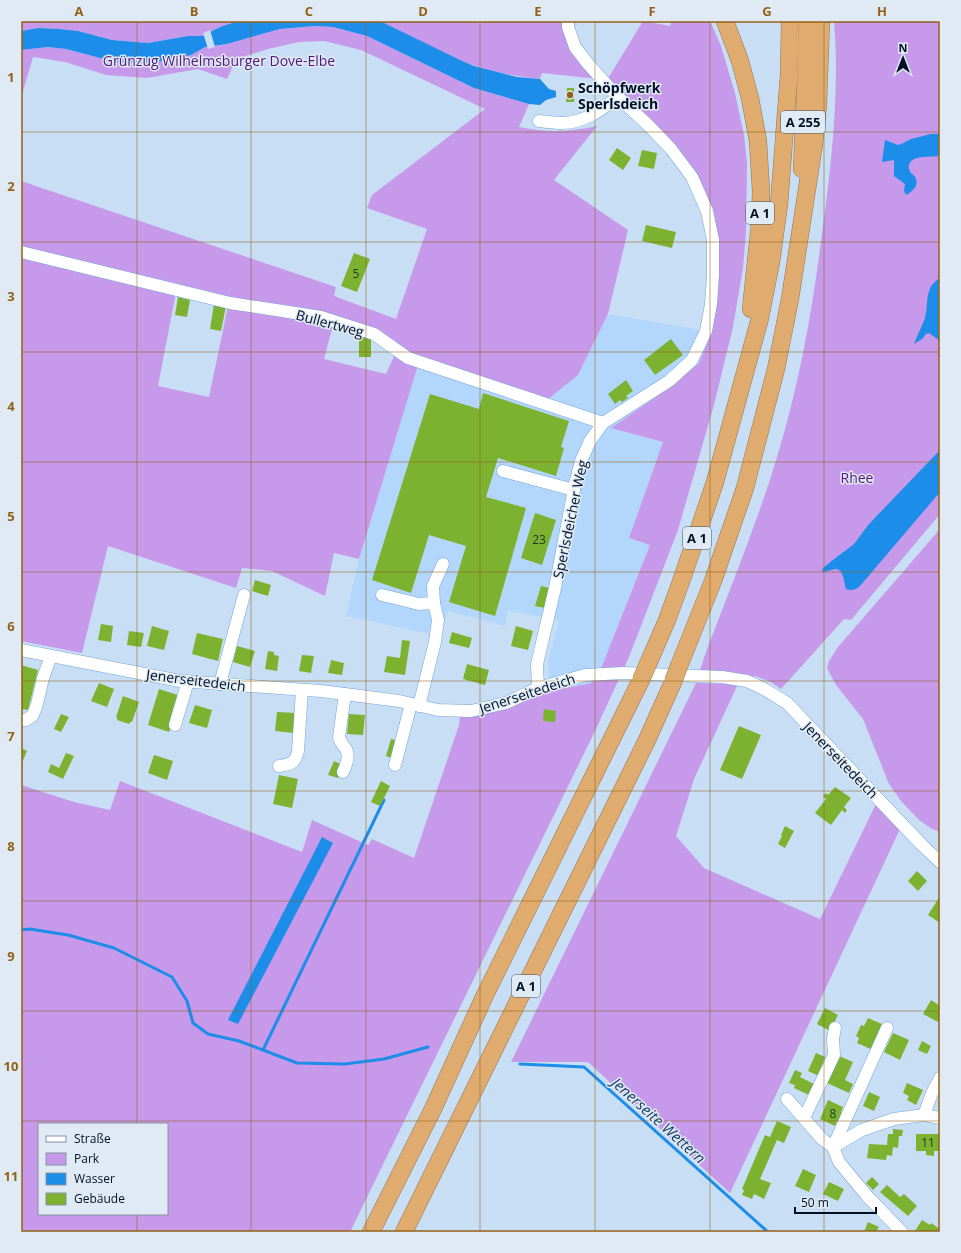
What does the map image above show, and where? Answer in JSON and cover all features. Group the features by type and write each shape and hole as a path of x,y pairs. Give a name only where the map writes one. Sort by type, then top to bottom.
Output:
{"highway":[{"name":"A 1","path":"371,1232 433,1109 485,995 641,680 667,620 694,548 715,482 735,408 752,308 757,262 760,192 758,142 750,98 740,61 725,21"},
{"name":"A 255","path":"735,408 760,318 773,248 779,205 790,74 790,21"},
{"name":"A 255","path":"801,223 802,144 807,21"},
{"name":"A 1","path":"404,1232 647,740 673,682 713,581 745,488 776,369 790,299 814,144 818,104 820,21"}],"street":[{"name":"Sperlsdeicher Weg","path":"538,688 537,664 555,588 581,461 590,442 603,423 669,381 692,360 706,331 711,304 713,274 713,240 707,211 692,177 670,149 649,126 618,97 588,64 575,47 568,27 568,21"},
{"path":"540,121 563,123 579,120 596,114 618,97"},
{"name":"Bullertweg","path":"21,252 230,303 321,317 374,334 408,358 603,423"},
{"path":"503,471 574,490"},
{"path":"395,765 435,642 438,620 434,603 434,586 443,564"},
{"path":"220,684 244,595"},
{"path":"382,595 418,604 434,603"},
{"name":"Jenerseitedeich","path":"21,650 180,681 345,694 399,701 438,710 471,711 506,703 538,688 585,675 623,673 722,677 747,681 787,703 940,862"},
{"path":"21,720 26,720 33,715 43,678 51,656"},
{"path":"175,725 188,681"},
{"path":"279,766 292,763 295,761 297,756 302,690"},
{"path":"343,772 348,760 346,750 339,737 345,694"},
{"path":"804,1118 834,1055 833,1039 835,1028"},
{"path":"833,1147 886,1028"},
{"path":"924,1115 932,1093 940,1078"},
{"path":"787,1099 822,1139 833,1147 839,1162 867,1196 902,1232"},
{"path":"833,1147 862,1130 894,1119 924,1115 940,1118"}],"shaded area":[{"path":"608,314 712,332 699,363 672,386 612,428 663,442 629,538 650,545 600,671 591,683 551,691 548,661 559,620 508,611 505,626 448,611 440,636 346,616 359,559 420,358 578,375"}],"green space":[{"path":"21,21 238,21 220,27 202,36 188,36 148,43 112,40 78,31 59,29 38,28 21,31"},
{"path":"380,21 575,21 574,34 607,80 542,73 540,79 509,75 489,70 450,56"},
{"path":"643,21 670,26 671,21 710,21 721,46 735,93 744,135 747,162 746,232 743,268 733,327 714,405 678,530 629,657 596,729 350,1232 21,1232 21,785 74,802 110,810 120,781 302,852 312,820 368,845 372,839 414,858 459,725 460,716 465,717 505,709 551,691 591,683 600,671 650,545 629,538 663,442 611,428 672,386 699,363 712,332 717,276 696,173 607,80"},
{"name":"Rhee","path":"834,21 940,21 940,514 851,620 844,619 781,689 771,682 755,676 752,677 700,670 770,479 786,428 804,348 817,268 832,154 836,88"},
{"name":"Grünzug Wilhelmsburger Dove-Elbe","path":"315,26 333,27 367,36 474,88 529,104 519,127 558,131 577,130 597,126 554,180 628,230 608,314 578,375 547,400 411,354 376,332 231,300 21,247 21,181 336,287 334,296 396,319 427,229 367,208 372,195 485,109 361,50 324,41 299,42 268,49 236,59 227,79 198,69 147,78 106,75 65,62 33,57 21,98 21,50 48,47 66,49 115,62 149,63 176,59 191,55 205,47 227,44 280,29"},
{"path":"21,256 176,292 158,386 209,397 228,306 333,325 324,359 386,374 395,354 418,365 359,559 334,553 325,596 272,571 242,568 236,588 108,546 82,653 21,641"},
{"path":"940,529 940,832 932,829 919,820 901,801 889,784 863,719 836,685 827,668 829,661 838,647"},
{"path":"696,683 738,684 694,779 676,836 704,868 820,919 876,804 900,829 730,1193 588,1062 511,1062"}],"water":[{"path":"238,21 380,21 474,66 517,77 540,79 549,89 556,91 556,97 546,100 540,105 529,104 474,88 367,36 333,27 315,26 280,29 227,44 205,47 191,55 176,59 149,63 115,62 66,49 48,47 21,50 21,31 38,28 78,31 112,40 148,43 188,36 202,36 220,27"},
{"path":"931,134 940,134 940,156 920,157 911,162 909,168 917,183 913,190 906,195 904,191 905,184 894,176 894,160 882,162 885,140 898,145 911,139"},
{"path":"940,278 940,341 929,333 914,344 925,318 929,290 931,286"},
{"path":"940,450 940,492 860,586 853,590 846,589 842,574 839,570 834,569 822,572 823,568 854,544 869,524"},
{"path":"322,837 333,843 238,1024 228,1020"}],"pier":[{"path":"210,30 215,47 208,49 203,33"}],"building":[{"name":"Schöpfwerk Sperlsdeich","path":"567,88 574,88 574,102 566,102"},
{"path":"617,148 631,158 623,170 609,160"},
{"path":"642,150 657,153 654,169 638,166"},
{"path":"646,225 676,232 672,248 642,241"},
{"path":"354,253 370,259 357,292 341,286"},
{"path":"178,297 190,300 187,317 175,315"},
{"path":"214,304 226,306 221,331 210,329"},
{"path":"359,336 371,336 371,357 359,357"},
{"path":"671,339 683,355 655,375 644,360"},
{"path":"626,380 633,391 626,396 628,398 622,402 620,400 615,404 608,394"},
{"path":"483,393 569,421 561,447 564,448 556,476 498,458 486,497 526,508 495,616 449,602 466,546 429,535 411,593 372,580 430,394 479,409"},
{"path":"535,513 556,520 542,565 521,558"},
{"path":"255,580 271,585 268,596 252,591"},
{"path":"541,586 554,589 549,609 535,606"},
{"path":"101,624 113,626 111,642 98,640"},
{"path":"152,626 169,631 164,650 147,646"},
{"path":"516,626 533,631 528,650 511,646"},
{"path":"129,631 144,633 141,647 127,645"},
{"path":"452,632 472,638 469,648 449,643"},
{"path":"197,633 223,639 218,661 192,654"},
{"path":"402,640 410,641 405,675 384,672 387,656 400,658"},
{"path":"237,646 255,651 250,667 233,662"},
{"path":"268,651 274,652 274,655 279,656 277,671 265,669"},
{"path":"302,655 314,656 311,673 299,671"},
{"path":"331,660 344,663 342,675 328,673"},
{"path":"467,664 489,670 485,685 463,679"},
{"path":"21,665 38,670 28,710 21,709"},
{"path":"99,683 114,689 107,707 91,701"},
{"path":"159,689 181,696 169,732 148,725"},
{"path":"123,696 139,702 132,722 129,724 117,720 116,717"},
{"path":"195,705 212,710 207,728 189,723"},
{"path":"544,709 556,711 555,722 543,721"},
{"path":"277,712 296,713 294,733 275,731"},
{"path":"61,714 69,717 61,732 54,729"},
{"path":"349,714 365,715 363,735 347,734"},
{"path":"739,726 761,735 742,779 720,770"},
{"path":"391,739 400,741 395,759 386,756"},
{"path":"21,748 27,751 21,765"},
{"path":"66,753 74,756 63,779 48,772 51,764 59,768"},
{"path":"154,755 173,761 167,780 148,773"},
{"path":"334,761 343,765 338,778 328,775"},
{"path":"279,775 298,779 292,808 273,804"},
{"path":"381,781 390,786 380,806 371,802"},
{"path":"835,787 851,798 844,807 847,810 845,813 842,810 831,825 815,813 826,799 823,796 826,793 828,795"},
{"path":"785,826 794,831 785,848 778,844"},
{"path":"917,871 927,881 918,891 908,881"},
{"path":"940,896 940,923 928,915"},
{"path":"931,1000 940,1006 940,1020 938,1022 923,1014"},
{"path":"825,1008 838,1015 830,1031 817,1024"},
{"path":"868,1018 884,1025 873,1050 857,1043 859,1038 856,1036 861,1025 864,1026"},
{"path":"893,1033 909,1040 900,1060 884,1052"},
{"path":"922,1041 931,1046 927,1054 918,1050"},
{"path":"816,1053 825,1057 823,1062 827,1064 821,1077 808,1071"},
{"path":"839,1056 853,1062 845,1080 853,1084 849,1093 827,1083"},
{"path":"795,1070 802,1073 800,1077 816,1085 811,1096 794,1088 795,1085 789,1083"},
{"path":"907,1083 923,1090 916,1105 907,1100 909,1096 903,1093"},
{"path":"869,1092 880,1097 874,1111 863,1106"},
{"path":"828,1100 843,1107 841,1112 844,1114 841,1122 837,1121 835,1126 820,1119"},
{"path":"777,1121 791,1127 784,1143 777,1140 760,1179 771,1183 764,1199 754,1194 752,1199 742,1195 744,1190 742,1189 765,1135 770,1137"},
{"path":"893,1129 903,1130 902,1136 899,1136 898,1148 893,1147 892,1156 887,1155 886,1160 867,1158 869,1144 887,1145 888,1134 893,1134"},
{"path":"916,1134 940,1134 940,1151 934,1151 934,1156 926,1155 926,1151 916,1151"},
{"path":"803,1169 816,1175 809,1192 795,1186"},
{"path":"872,1177 879,1184 873,1190 866,1183"},
{"path":"829,1182 844,1189 838,1201 823,1194"},
{"path":"887,1185 900,1197 904,1194 917,1206 908,1216 880,1192"},
{"path":"922,1220 930,1225 931,1223 940,1229 940,1232 915,1231"},
{"path":"868,1222 879,1227 876,1232 864,1232"}],"waterway":[{"path":"263,1050 384,800"},
{"name":"Jenerseite Wettern","path":"21,930 30,929 68,935 114,948 172,977 187,1001 193,1023 208,1034 239,1041 297,1063 345,1064 384,1059 428,1047"},
{"name":"Jenerseite Wettern","path":"520,1064 584,1067 768,1232"}],"place":[{"name":"Schöpfwerk Sperlsdeich","path":"570,95"}]}
